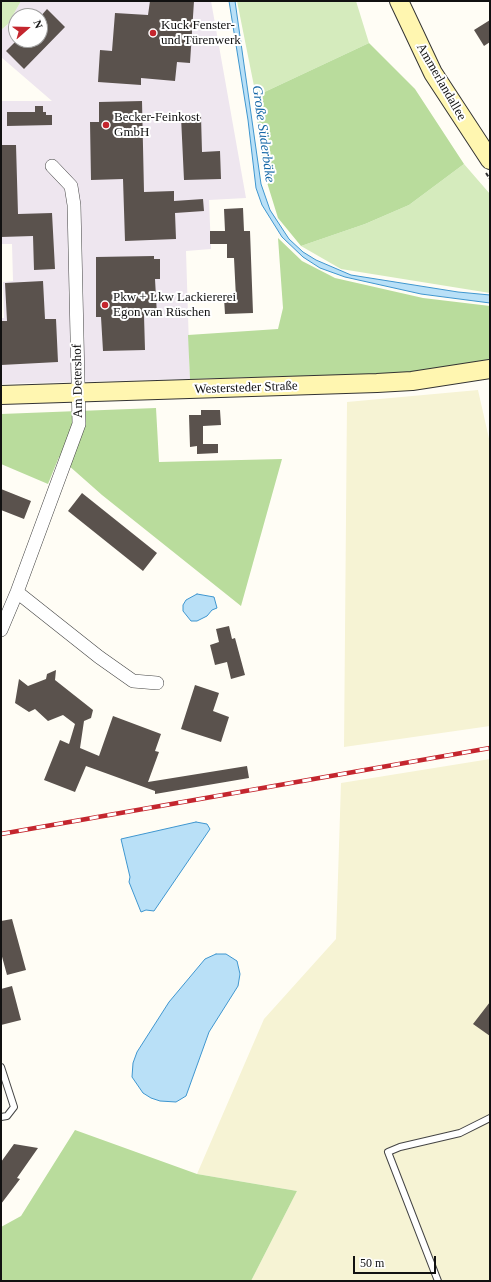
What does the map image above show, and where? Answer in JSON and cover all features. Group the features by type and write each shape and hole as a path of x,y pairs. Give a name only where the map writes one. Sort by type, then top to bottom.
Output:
{"main road":[{"name":"Ammerlandallee","path":"399,1 433,73 490,160"},
{"name":"Westersteder Straße","path":"1,394 377,383 412,381 490,369"}],"street":[{"name":"Am Detershof","path":"1,630 17,592 79,424 74,205 72,186 52,166"},
{"path":"17,592 99,657 133,680 157,683"}],"lane":[{"path":"1,1067 14,1107 7,1116 1,1117"},
{"path":"438,1281 388,1152 400,1147 460,1133 490,1118"}],"shaded area":[{"path":"21,1 211,1 246,198 209,200 211,249 186,251 190,379 1,384 1,318 4,318 3,282 13,281 12,244 1,244 1,101 52,101 1,57 1,30 8,24 8,48 48,48 48,8 17,8"},
{"path":"478,390 490,443 490,726 344,747 347,402"},
{"path":"490,759 490,1281 251,1281 297,1191 197,1174 264,1019 336,939 341,783"}],"green space":[{"path":"1,1 21,1 17,8 8,8 8,24 1,30"},
{"path":"237,1 356,1 369,43 256,96"},
{"path":"369,43 415,89 464,164 409,205 365,224 301,246 278,218 265,176 258,133 256,96"},
{"path":"464,164 490,194 490,293 341,269 301,246 365,224 409,205"},
{"path":"278,238 302,261 335,278 423,298 490,306 490,359 459,366 411,373 190,379 188,335 278,329 283,308"},
{"path":"156,408 159,462 282,459 241,606 102,495 59,457 48,484 1,464 1,414"},
{"path":"75,1130 197,1174 297,1191 251,1281 1,1281 1,1227 21,1216"}],"water":[{"path":"229,1 235,1 261,184 270,210 289,239 303,252 316,260 351,275 458,292 490,295 490,303 421,294 345,277 320,268 303,257 282,237 262,205 256,188 248,120"},
{"path":"197,594 214,597 217,608 212,610 207,616 197,621 191,621 183,611 183,605 186,600"},
{"path":"196,822 207,824 210,829 154,911 146,910 141,912 129,882 130,877 121,839"},
{"path":"216,954 226,954 237,961 240,974 238,986 209,1032 186,1096 176,1102 160,1101 151,1098 143,1093 132,1077 133,1063 137,1052 169,1002 205,959"}],"building":[{"name":"Kuck Fenster- und Türenwerk","path":"150,1 194,1 190,63 177,62 175,81 141,78 141,85 98,82 100,50 112,51 115,13 148,15"},
{"path":"48,10 65,27 48,44"},
{"path":"490,20 490,42 484,46 474,30"},
{"path":"9,48 44,48 24,69 6,51"},
{"path":"142,101 144,192 174,191 174,201 203,199 204,211 175,213 176,239 125,241 123,179 91,180 90,122 99,122 99,102"},
{"path":"35,106 43,106 43,112 46,112 46,115 52,115 52,125 7,126 7,112 35,112"},
{"path":"201,116 202,152 220,151 221,179 184,180 181,117"},
{"path":"1,145 16,145 18,214 52,213 55,269 34,270 33,236 1,237"},
{"path":"243,208 244,231 250,231 253,313 225,314 224,298 236,298 234,258 227,258 227,244 210,244 210,231 225,231 224,209"},
{"path":"154,256 154,259 160,259 160,279 155,279 157,315 144,315 145,350 103,351 101,317 96,317 96,257"},
{"path":"43,281 45,319 56,319 58,362 1,365 1,321 7,321 5,283"},
{"path":"201,410 220,410 221,425 203,426 203,444 218,444 218,453 197,454 197,446 190,447 189,415 201,415"},
{"path":"1,489 31,501 24,519 1,510"},
{"path":"82,493 157,553 143,571 68,511"},
{"path":"229,626 232,639 235,638 245,675 231,679 227,662 215,665 210,645 219,642 216,629"},
{"path":"56,670 55,680 93,710 91,718 84,721 80,748 99,756 113,716 161,734 155,751 159,752 148,782 247,766 249,778 155,794 155,791 86,766 75,792 44,780 60,740 69,744 75,724 63,715 48,721 35,709 29,712 15,703 19,679 28,686 46,679 47,674"},
{"path":"195,685 219,693 213,711 229,717 221,742 181,729"},
{"path":"12,919 26,970 7,975 1,953 1,921"},
{"path":"12,986 21,1020 1,1025 1,989"},
{"path":"490,1002 490,1036 473,1024"},
{"path":"14,1144 38,1148 17,1178 20,1179 1,1204 1,1162"}],"railway":[{"path":"1,834 490,748"}],"place":[{"name":"Kuck Fenster- und Türenwerk","path":"153,33"},
{"name":"Becker-Feinkost GmbH","path":"106,125"},
{"name":"Pkw + Lkw Lackiererei Egon van Rüschen","path":"105,305"}],"water label":[{"name":"Große Süderbäke","path":"263,134"}]}
